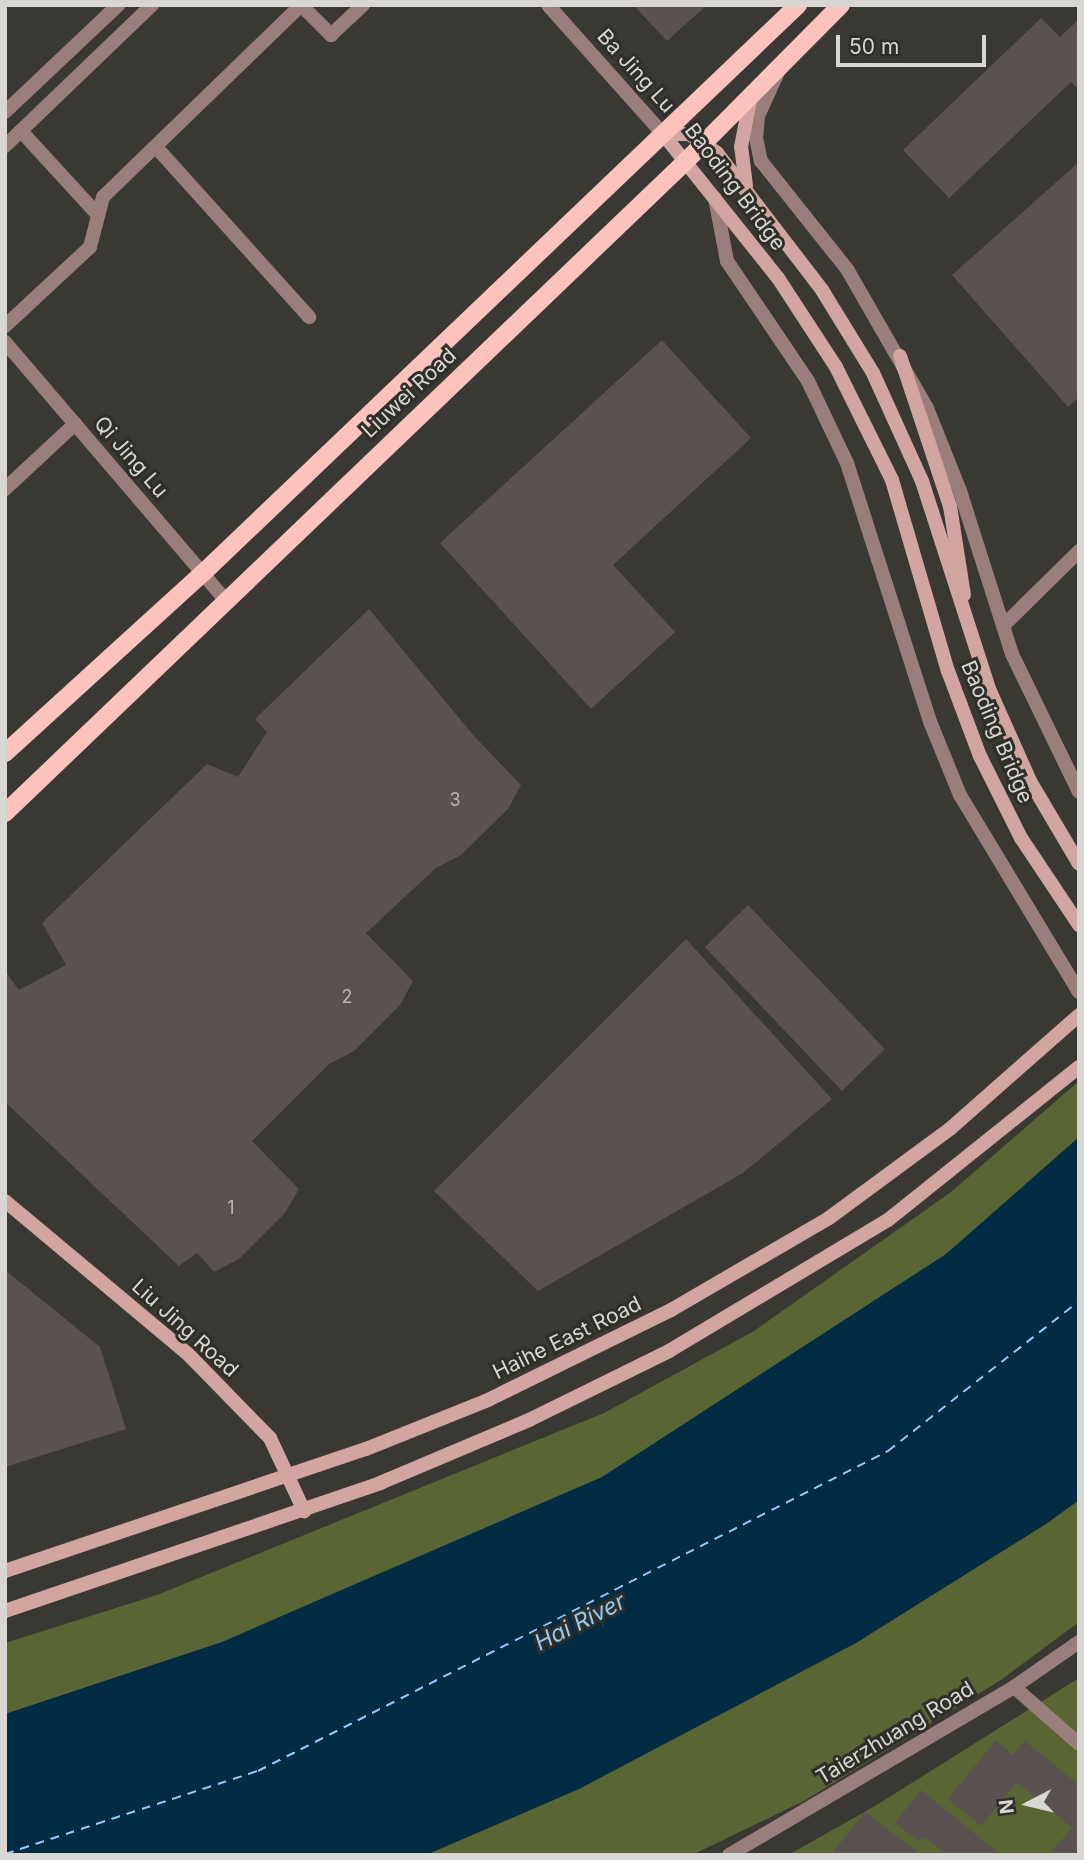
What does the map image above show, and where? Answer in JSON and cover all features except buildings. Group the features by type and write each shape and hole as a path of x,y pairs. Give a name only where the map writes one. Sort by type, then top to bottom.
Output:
{"main road":[{"name":"Liuwei Road","path":"5,753 203,573 798,5"},
{"name":"Liuwei Road","path":"5,813 685,162 841,5"},
{"path":"747,187 741,147 752,92"},
{"name":"Baoding Bridge","path":"663,134 690,134 705,142 747,187 821,290 892,409 922,481 990,691 1030,781 1079,864"},
{"name":"Baoding Bridge","path":"663,134 778,278 836,367 892,480 948,671 980,756 1021,838 1079,925"},
{"path":"900,356 950,506 965,617"},
{"name":"Haihe East Road","path":"5,1571 366,1449 488,1400 671,1310 829,1218 951,1128 1079,1016"},
{"path":"5,1611 304,1511 529,1420 669,1351 779,1289 888,1220 1079,1067"},
{"name":"Liu Jing Road","path":"5,1200 187,1353 270,1438 290,1474 304,1511"}],"street":[{"path":"5,112 118,5"},
{"path":"5,146 152,5"},
{"path":"5,326 90,247 103,197 302,6 331,35 363,5"},
{"name":"Ba Jing Lu","path":"548,5 663,134"},
{"path":"782,63 758,116 756,138 761,161 847,269 900,356 927,408 960,491 1003,626 1079,792"},
{"path":"21,131 98,215"},
{"path":"156,147 309,317"},
{"path":"714,197 727,261 808,381 848,463 927,711 960,796 1079,992"},
{"name":"Qi Jing Lu","path":"5,342 225,600"},
{"path":"5,489 75,424"},
{"path":"1003,626 1079,551"},
{"name":"Taierzhuang Road","path":"729,1855 1014,1687 1079,1642"},
{"path":"1014,1687 1079,1744"}],"green space":[{"path":"1079,1081 1079,1622 1001,1680 804,1801 692,1855 5,1855 5,1643 157,1595 604,1413 754,1331 951,1192"},
{"path":"1079,1678 1079,1855 788,1855 875,1806"}],"water":[{"name":"Hai River","path":"1079,1137 1079,1500 1046,1524 856,1643 579,1789 426,1855 5,1855 5,1714 222,1642 602,1477 946,1254"}],"ferry route":[{"path":"5,1854 258,1771 888,1451 1079,1301"}]}
